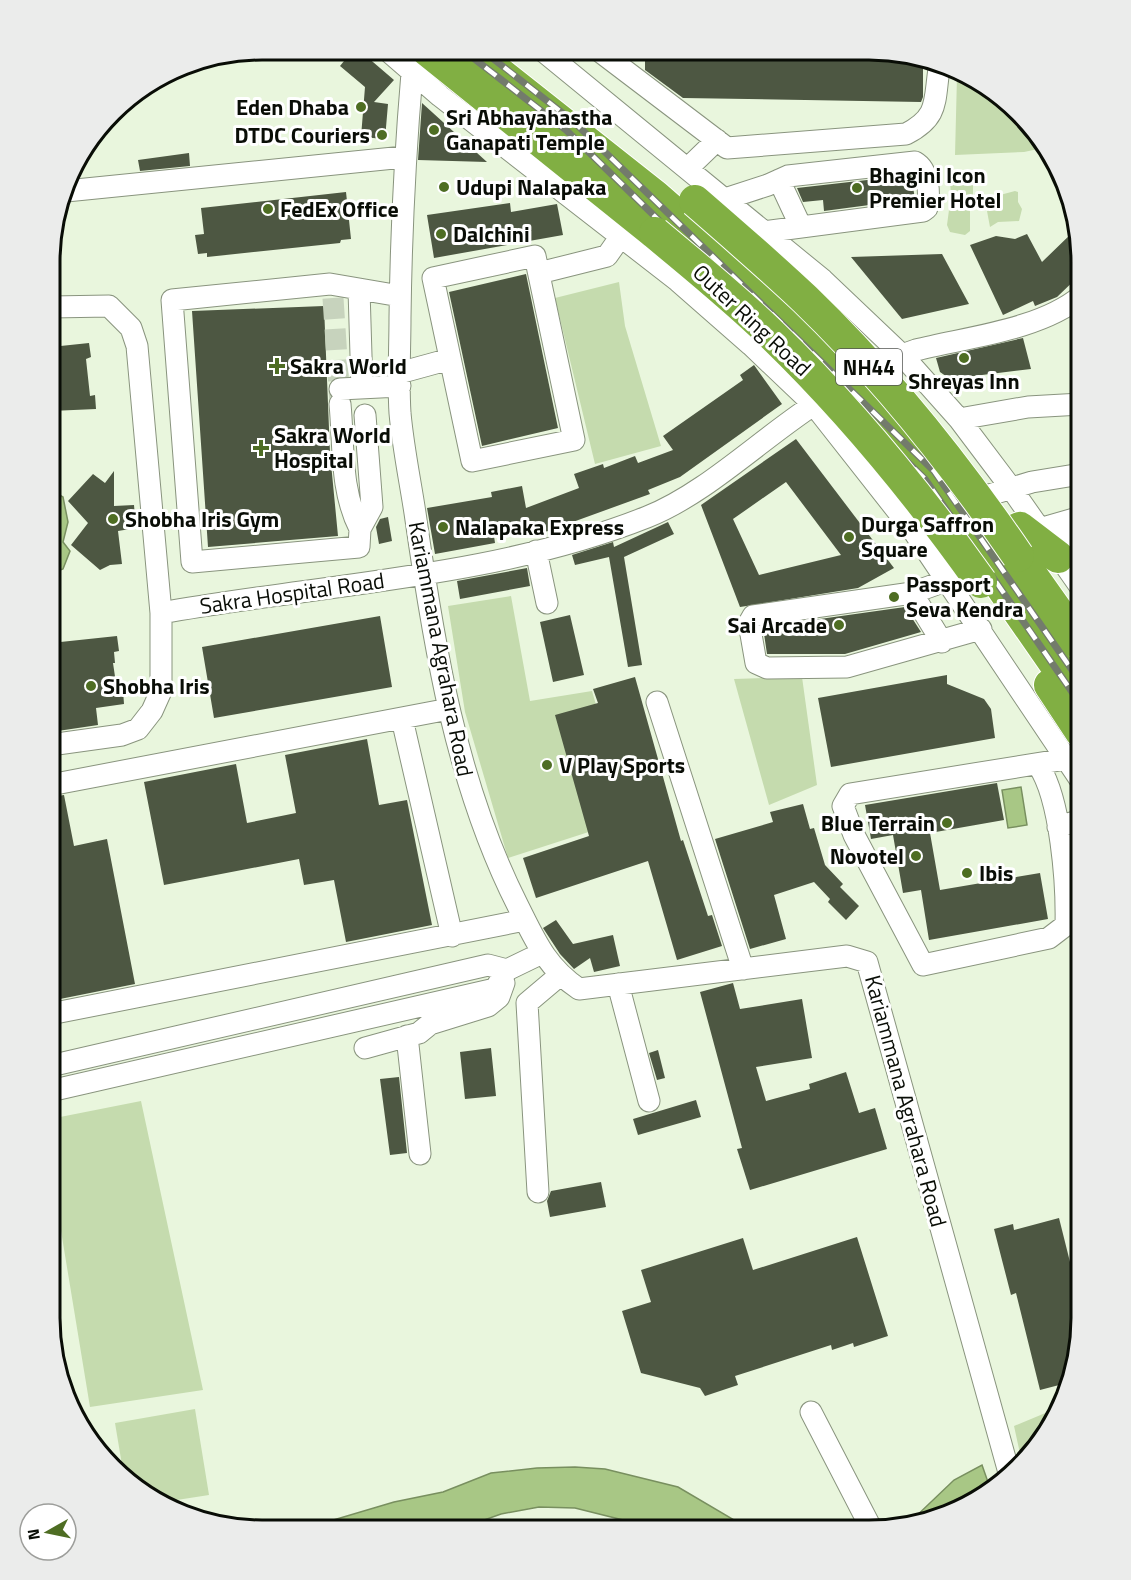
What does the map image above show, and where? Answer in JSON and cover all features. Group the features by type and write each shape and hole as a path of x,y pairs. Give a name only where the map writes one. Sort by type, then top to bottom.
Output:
{"highway":[{"path":"483,60 655,196 722,255 851,382 914,461 1071,686"},
{"name":"NH44","path":"518,60 710,200 929,434 1071,631"},
{"name":"Outer Ring Road","path":"420,62 655,233 767,330 860,426 923,502 962,586 1071,720"},
{"path":"976,548 1020,528 1057,541"}],"street":[{"path":"554,60 683,164 710,200 756,226 823,280 902,355 959,419 1011,488 1057,541 1071,568"},
{"path":"610,60 727,148 906,134 922,125 931,115 938,73"},
{"name":"Kariammana Agrahara Road","path":"420,62 404,157 400,296 400,413 423,574 449,709 468,786 506,883 542,953 559,976 579,989 847,956 867,962 1005,1461"},
{"path":"420,62 621,236 692,292 814,405 914,532 962,586 981,629 1071,766"},
{"path":"683,164 711,136"},
{"path":"74,189 404,157"},
{"path":"692,292 722,255 756,226 801,227 923,211 927,208 928,201 923,171 915,162 788,176 710,200"},
{"path":"779,180 801,227"},
{"path":"538,273 607,256 621,236"},
{"path":"535,256 538,273 574,440 472,461 433,278 535,256"},
{"path":"359,290 362,388"},
{"path":"365,415 372,507 360,529 359,547 192,562 171,315 172,300 359,290 400,296"},
{"name":"Sakra Hospital Road","path":"161,613 423,574 536,551 647,517 679,502 814,405 902,355 1026,324 1055,314 1071,303"},
{"path":"60,308 109,306 121,315 134,337 146,426 161,613 161,691 152,711 138,729 122,735 60,744"},
{"path":"340,402 362,388 400,380 450,359"},
{"path":"340,402 346,487 353,515 360,529"},
{"path":"340,402 365,415 400,413"},
{"path":"959,419 1028,407 1071,405"},
{"path":"914,532 947,508 1011,488 1071,476"},
{"path":"1057,541 1071,527"},
{"path":"536,551 547,603"},
{"path":"962,586 753,616 749,623 756,663 767,668 847,667 942,642 981,629"},
{"path":"912,593 942,642"},
{"path":"657,702 742,969"},
{"path":"60,783 449,709"},
{"path":"402,719 452,936"},
{"path":"1038,765 1047,779 1058,827 1066,925 1050,938 923,965 854,835 843,806 850,794 1066,759"},
{"path":"1058,827 1071,823"},
{"path":"60,1012 525,920"},
{"path":"60,1089 495,989 505,973 542,953"},
{"path":"60,1064 488,965 505,973"},
{"path":"365,1048 419,1033 430,1024 488,1006 499,997 505,986 505,973"},
{"path":"538,1191 527,1002 559,976"},
{"path":"618,984 649,1101"},
{"path":"407,1036 420,1154"},
{"path":"811,1412 867,1520"}],"shaded area":[{"path":"957,80 992,102 1012,119 1037,149 1024,152 955,155"},
{"path":"973,179 973,195 951,196 950,181"},
{"path":"1018,192 1018,202 1022,209 1019,221 998,222 990,227 987,211 997,204 1000,195"},
{"path":"975,204 975,207 970,210 970,231 965,235 950,232 947,225 949,210 953,207"},
{"path":"619,282 625,326 661,446 595,464 555,298"},
{"path":"60,495 63,497 68,522 63,542 70,551 63,569 60,570"},
{"name":"V Play Sports","path":"511,596 530,701 592,691 629,819 508,858 465,712 448,606"},
{"path":"802,677 817,785 769,805 734,679"},
{"path":"1021,787 1027,825 1008,828 1002,790"},
{"path":"141,1101 203,1390 90,1407 60,1225 60,1117"},
{"path":"195,1409 209,1495 176,1500 150,1486 129,1470 122,1463 115,1423"},
{"path":"1047,1412 1020,1452 1014,1426"},
{"path":"982,1465 988,1481 958,1499 919,1513 954,1480"},
{"path":"537,1468 605,1469 678,1487 734,1520 623,1520 575,1508 539,1507 501,1514 484,1520 333,1520 394,1502 443,1492 491,1473"}],"building":[{"path":"345,60 371,60 394,80 374,102 388,104 385,139 361,137 365,87 340,66"},
{"path":"645,60 895,62 923,68 923,97 921,102 683,98 645,70"},
{"name":"Sri Abhayahastha Ganapati Temple","path":"422,103 487,162 418,160"},
{"path":"189,153 190,166 140,171 138,160"},
{"name":"Bhagini Icon Premier Hotel","path":"911,175 915,199 824,211 823,200 803,202 797,188"},
{"path":"346,192 351,239 341,240 340,243 207,257 207,253 198,254 195,235 204,234 201,208"},
{"path":"510,203 511,212 557,204 563,235 434,258 427,215"},
{"path":"1027,234 1042,262 1069,236 1071,284 1057,297 1035,306 1033,301 1003,315 970,245 996,236 1015,239"},
{"path":"942,254 969,304 902,319 851,257"},
{"path":"526,274 558,428 482,446 449,292"},
{"path":"324,306 330,453 338,536 208,547 192,311"},
{"path":"1023,338 1031,369 950,379 940,372 936,358"},
{"path":"89,343 91,357 86,359 90,396 95,395 96,409 60,411 60,346"},
{"path":"754,365 782,404 680,477 648,490 650,494 537,535 535,528 494,536 495,543 435,554 427,508 492,497 491,492 522,486 526,508 579,488 574,474 603,464 604,468 635,456 638,463 673,450 663,436 743,380 740,375"},
{"name":"Durga Saffron Square","path":"796,439 894,568 858,588 740,607 701,505","holes":["786,482 841,555 759,575 733,519"]},
{"name":"Shobha Iris Gym","path":"114,471 114,506 134,505 136,528 118,531 122,564 110,565 100,570 71,545 88,523 68,501 93,474 105,483"},
{"path":"388,517 392,541 379,544 376,527 380,519"},
{"path":"668,522 674,534 624,557 642,665 628,667 609,557 575,565 572,555 613,542 614,547"},
{"path":"527,568 530,586 460,599 457,581"},
{"name":"Sai Arcade","path":"905,607 921,632 845,654 767,654 763,627"},
{"path":"570,615 584,675 553,682 540,622"},
{"path":"380,616 392,687 214,718 202,647"},
{"name":"Shobha Iris","path":"117,636 119,651 114,652 115,663 113,663 117,690 123,690 124,704 96,708 98,725 60,731 60,642"},
{"path":"947,675 947,684 984,699 991,709 995,738 831,767 818,698"},
{"path":"635,677 681,841 683,840 708,916 712,915 722,946 677,960 648,861 536,898 523,858 589,836 555,715 598,703 593,689"},
{"path":"367,739 379,805 407,800 432,925 346,942 334,880 304,885 299,859 164,885 144,782 236,764 247,823 296,813 285,755"},
{"name":"Novotel","path":"997,783 1004,820 930,833 940,890 1040,873 1048,919 929,940 921,890 903,893 893,835 871,839 865,805"},
{"path":"64,795 74,846 107,839 135,984 60,999 60,796"},
{"path":"803,804 810,829 814,828 825,865 843,884 840,887 859,906 846,920 828,902 830,899 814,882 774,895 786,939 750,949 715,839 773,822 770,812"},
{"path":"556,920 573,944 613,935 620,966 594,972 590,958 574,969 560,954 543,928"},
{"path":"733,983 740,1009 802,999 812,1058 756,1067 766,1101 810,1089 809,1084 846,1072 859,1113 875,1108 887,1149 750,1190 737,1149 742,1148 700,992"},
{"path":"491,1048 496,1096 465,1099 460,1052"},
{"path":"658,1050 665,1078 657,1080 649,1053"},
{"path":"399,1077 407,1153 390,1155 380,1079"},
{"path":"696,1100 701,1117 638,1135 633,1119"},
{"path":"601,1182 606,1207 550,1217 547,1201 551,1191"},
{"path":"1059,1218 1071,1266 1071,1331 1067,1357 1059,1385 1040,1390 1016,1293 1011,1295 994,1229 1013,1224 1014,1230"},
{"path":"857,1237 888,1336 854,1347 853,1343 832,1350 831,1345 735,1376 738,1385 705,1396 700,1388 641,1373 622,1311 651,1302 641,1270 743,1238 753,1270"}],"tunnel":[{"path":"333,298 340,404"}],"railway":[{"path":"476,60 566,130 925,479 1071,691"},
{"path":"495,60 574,122 934,471 1071,669"}],"place":[{"name":"Eden Dhaba","path":"361,107"},
{"name":"Sri Abhayahastha Ganapati Temple","path":"434,130"},
{"name":"DTDC Couriers","path":"382,135"},
{"name":"Udupi Nalapaka","path":"444,187"},
{"name":"Bhagini Icon Premier Hotel","path":"857,188"},
{"name":"FedEx Office","path":"268,209"},
{"name":"Dalchini","path":"441,234"},
{"name":"Shreyas Inn","path":"964,358"},
{"name":"Sakra World","path":"277,366"},
{"name":"Sakra World Hospital","path":"261,448"},
{"name":"Shobha Iris Gym","path":"113,519"},
{"name":"Nalapaka Express","path":"443,527"},
{"name":"Durga Saffron Square","path":"849,537"},
{"name":"Passport Seva Kendra","path":"894,597"},
{"name":"Sai Arcade","path":"839,625"},
{"name":"Shobha Iris","path":"91,686"},
{"name":"V Play Sports","path":"547,765"},
{"name":"Blue Terrain","path":"947,823"},
{"name":"Novotel","path":"916,856"},
{"name":"Ibis","path":"967,873"}]}
